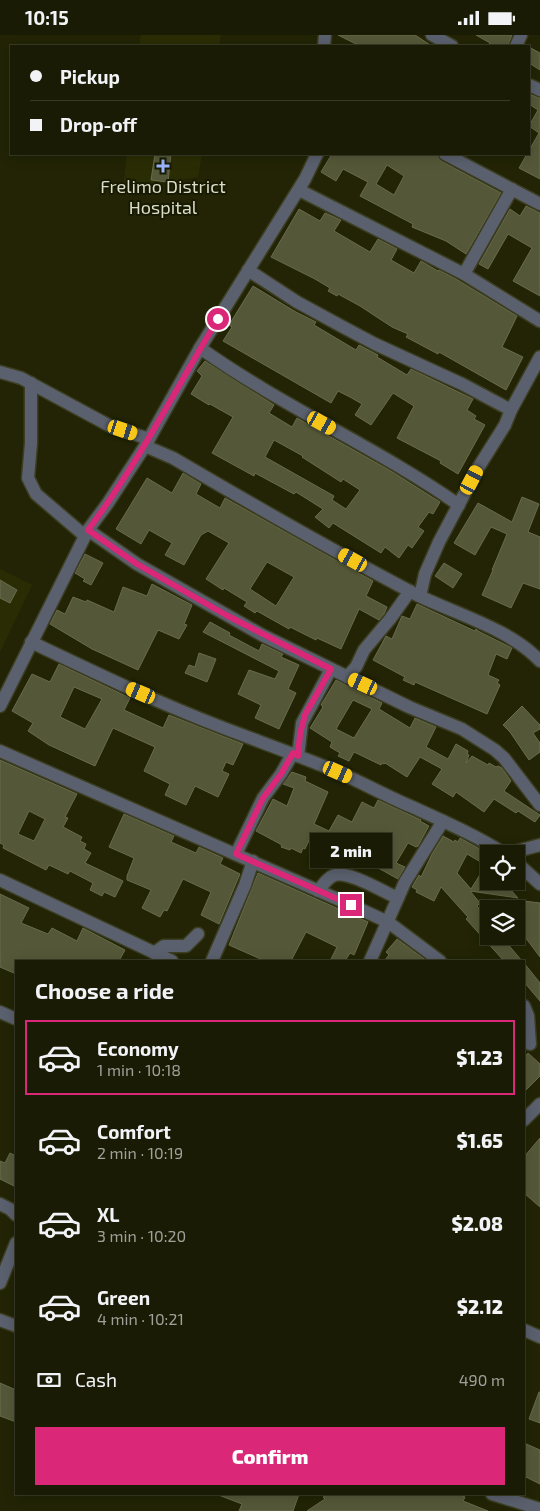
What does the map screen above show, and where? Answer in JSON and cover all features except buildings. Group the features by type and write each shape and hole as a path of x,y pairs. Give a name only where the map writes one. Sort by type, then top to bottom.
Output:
{"street":[{"path":"432,35 450,45"},
{"path":"0,706 86,533 108,503 147,442 200,348 306,179 317,155"},
{"path":"447,155 540,204"},
{"path":"464,274 512,189"},
{"path":"299,190 464,274 540,321"},
{"path":"248,270 297,302 376,345 462,384 511,410"},
{"path":"200,348 251,382 414,475 459,505"},
{"path":"347,677 356,667 364,650 415,593 478,468 505,425 511,410 540,357"},
{"path":"0,372 20,378 110,426 147,442 322,543 415,593 511,638 532,652 540,661"},
{"path":"30,383 31,443 28,478 36,494 86,533 226,615 409,707 462,729 495,749 540,805"},
{"path":"31,642 220,727 296,755 357,781 491,845"},
{"path":"236,854 263,798 296,755 305,715 331,669"},
{"path":"0,751 388,922 439,960"},
{"path":"370,960 377,941 388,922 398,898 420,857 443,821"},
{"path":"525,849 540,845"},
{"path":"212,960 245,885 253,861"},
{"path":"525,870 540,884"},
{"path":"318,891 330,878 340,875 355,879 398,898"},
{"path":"0,880 170,960"},
{"path":"139,960 149,951 164,946 186,946 198,934"},
{"path":"525,1008 528,1016 527,1041 540,1053"},
{"path":"0,1012 15,1019"},
{"path":"525,1119 540,1103"},
{"path":"0,1204 15,1214"},
{"path":"0,1283 15,1246"},
{"path":"0,1320 15,1326"},
{"path":"525,1330 540,1337"},
{"path":"495,1495 540,1509"}],"shaded area":[{"path":"141,35 221,35 219,45 139,45"},
{"name":"Frelimo District Hospital","path":"127,155 202,155 198,177 123,189"},
{"path":"0,569 32,585 0,652"}],"place":[{"name":"Frelimo District Hospital","path":"163,166"}],"route":[{"path":"218,319 149,439 108,503 88,530 137,564 198,599 262,635 331,669 305,715 300,734 298,756 293,753 281,774 263,798 236,854 351,905"}]}
